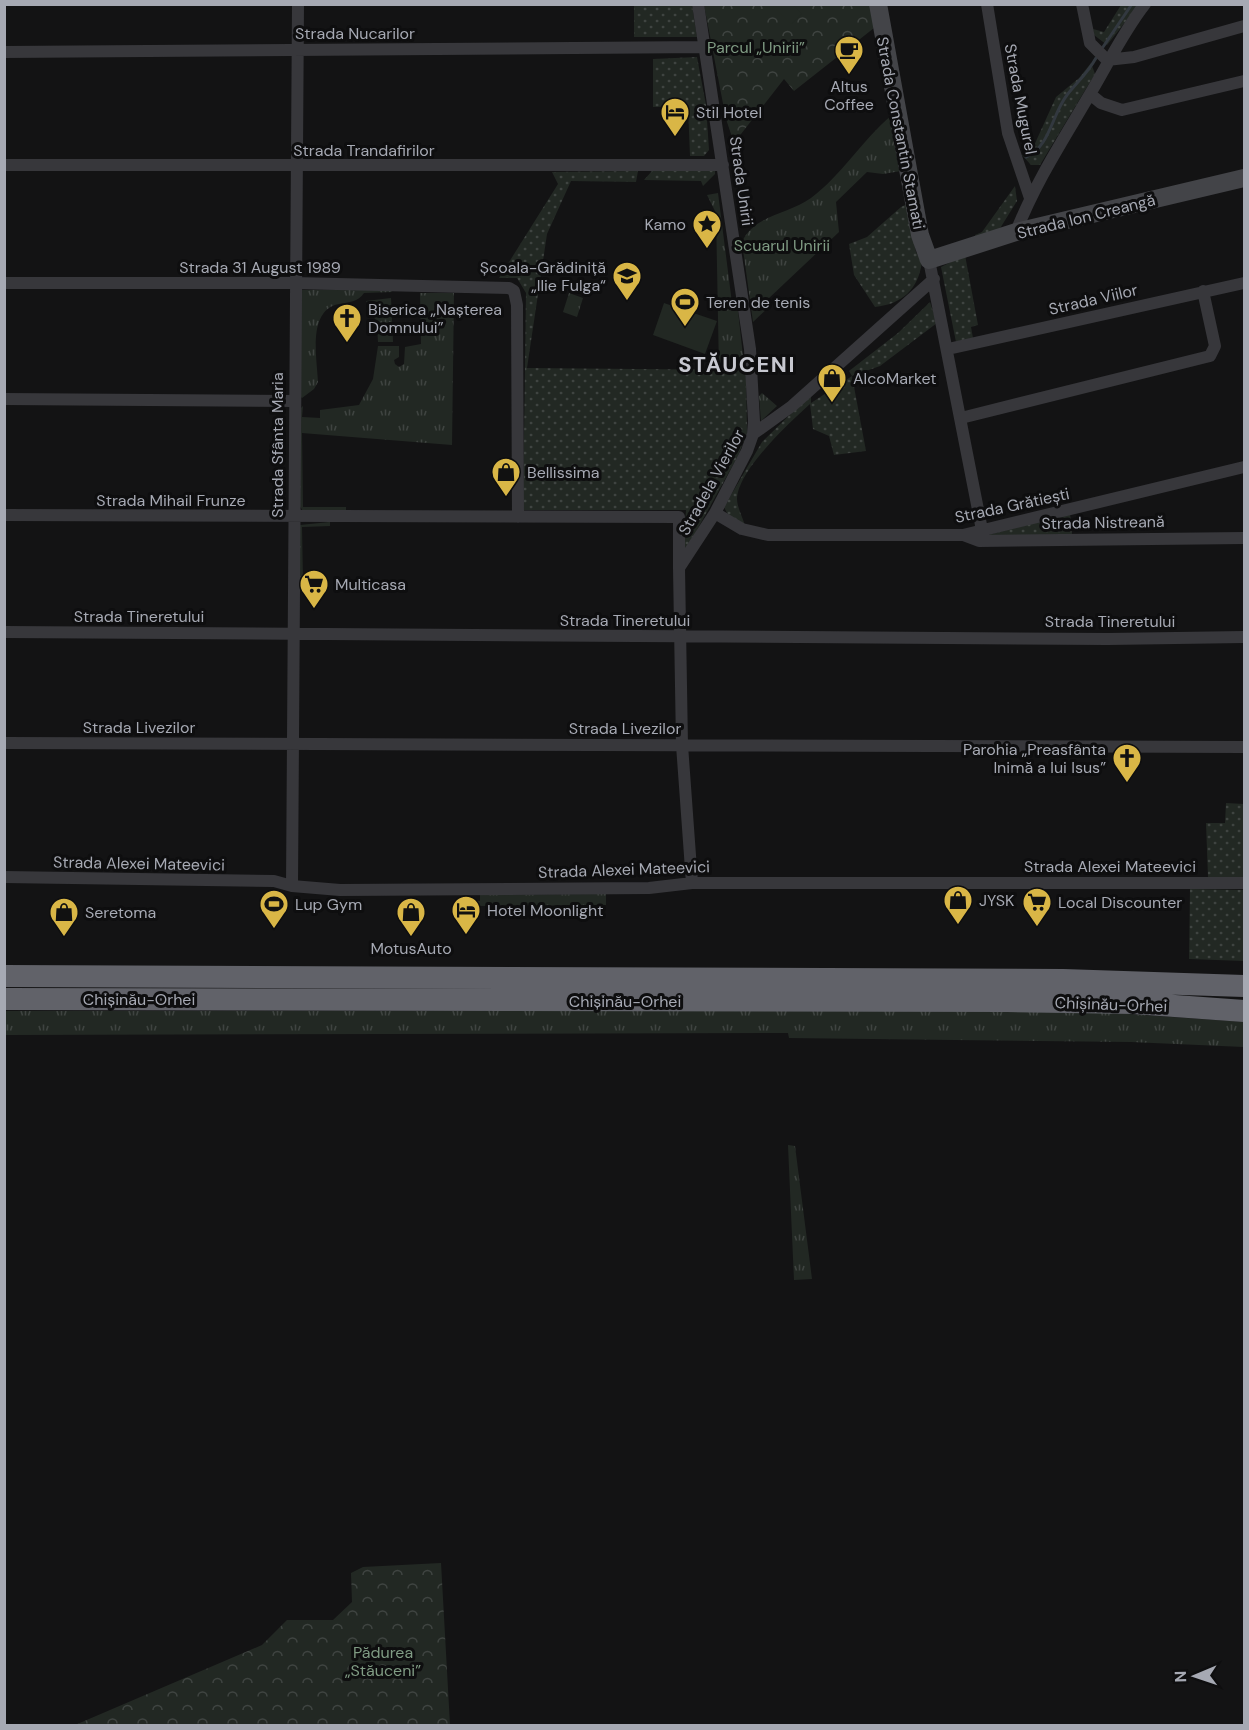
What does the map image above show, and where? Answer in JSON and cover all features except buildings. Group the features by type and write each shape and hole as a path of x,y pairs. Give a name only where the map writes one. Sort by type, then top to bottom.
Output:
{"highway":[{"name":"Chișinău-Orhei","path":"4,976 1063,980 1245,986"},
{"name":"Chișinău-Orhei","path":"4,999 1007,1001 1132,1003 1245,1011"}],"street":[{"name":"Strada Sfânta Maria","path":"292,886 294,283 298,4"},
{"name":"Strada Unirii","path":"698,4 752,370 753,434"},
{"name":"Strada Constantin Stamati","path":"878,4 920,235 929,260"},
{"name":"Strada Mugurel","path":"987,4 1008,133 1030,198"},
{"path":"1082,4 1090,43 1107,60"},
{"path":"1016,232 1030,198 1069,126 1090,94 1107,60 1145,4"},
{"path":"1107,60 1134,57 1245,26"},
{"name":"Strada Nucarilor","path":"4,52 706,46"},
{"path":"1090,94 1101,103 1122,110 1245,81"},
{"name":"Strada Trandafirilor","path":"4,165 723,165"},
{"name":"Strada Ion Creangă","path":"929,260 1016,232 1245,178"},
{"path":"929,260 982,530"},
{"name":"Stradela Vierilor","path":"679,568 715,513 747,451 753,434 792,406 934,279"},
{"name":"Strada 31 August 1989","path":"4,283 502,286 514,291 517,305 518,517"},
{"name":"Strada Viilor","path":"948,349 1245,283"},
{"path":"961,418 1210,356 1215,346 1203,291"},
{"path":"4,399 294,401"},
{"name":"Strada Grătiești","path":"715,513 742,529 768,535 963,535 1245,467"},
{"name":"Strada Mihail Frunze","path":"4,515 679,518 679,568"},
{"name":"Strada Nistreană","path":"963,535 980,541 1245,537"},
{"path":"679,568 682,745 692,883"},
{"name":"Strada Tineretului","path":"4,632 680,637 1245,637"},
{"name":"Strada Livezilor","path":"4,743 1245,747"},
{"name":"Strada Alexei Mateevici","path":"4,877 274,881 292,886 340,890 649,888 692,883 1245,883"}],"green space":[{"path":"634,5 692,5 697,37 634,37"},
{"name":"Parcul „Unirii”","path":"704,5 873,5 874,28 794,91 784,79 734,143 726,119"},
{"path":"772,5 793,5 802,14 791,24"},
{"path":"1121,5 1139,5 1107,45 1094,35 1093,29 1104,32"},
{"path":"697,57 706,105 709,150 704,156 690,156 688,106 653,107 653,59"},
{"path":"1091,63 1095,74 1040,165 1031,165 1022,155 1032,150 1056,97 1079,78"},
{"name":"Scuarul Unirii","path":"892,115 901,171 883,174 867,172 836,202 839,232 768,299 772,304 753,322 742,242 748,233 763,220 802,203 822,189"},
{"path":"715,170 715,174 703,186 701,181 644,180 652,171"},
{"path":"638,171 636,182 571,181 547,234 527,368 746,370 747,433 738,456 683,555 686,510 523,510 526,293 517,278 499,278 558,184 552,172"},
{"path":"1015,186 1017,201 999,230 975,238 975,235 982,232"},
{"path":"718,193 733,311 738,311 743,356 736,359 736,368 719,369 716,213 707,195"},
{"path":"907,204 916,252 922,262 920,272 912,288 901,299 875,307 854,275 849,244 867,237"},
{"path":"965,255 978,325 971,327 973,338 956,342 941,267"},
{"path":"390,289 392,292 364,293 356,300 329,308 322,315 316,336 318,382 314,389 302,398 299,395 301,290"},
{"path":"420,293 454,293 452,445 302,433 303,507 346,507 346,511 303,511 299,505 299,410 303,406 302,417 320,418 320,410 359,405 373,379 378,346 399,346 399,357 394,360 395,364 399,367 404,364 405,347 421,344"},
{"path":"569,293 583,298 577,317 563,312"},
{"path":"391,298 393,342 378,342 377,323 366,301"},
{"path":"930,302 937,323 880,366 852,376 849,371 898,333"},
{"name":"Teren de tenis","path":"664,303 717,321 705,354 653,335"},
{"path":"852,376 866,451 834,455 829,436 813,429 810,404 766,448 746,475 737,499 745,526 729,517 724,507 762,442 811,394 811,403"},
{"path":"762,393 777,406 761,421 759,396"},
{"path":"1070,513 1072,534 980,537"},
{"path":"330,522 330,526 302,527 303,582 299,579 300,525"},
{"path":"1226,803 1244,804 1244,877 1208,877 1206,823 1225,823"},
{"path":"1190,889 1244,890 1244,961 1189,959"},
{"path":"606,894 606,905 474,906 474,901 480,901 480,895"},
{"path":"4,1011 1085,1011 1244,1022 1244,1047 1131,1042 789,1038 788,1033 5,1035"},
{"path":"788,1145 795,1146 812,1279 794,1280"},
{"name":"Pădurea „Stăuceni”","path":"441,1563 450,1725 75,1725 262,1645 287,1620 333,1620 352,1602 351,1573 363,1567"}],"waterway":[{"path":"1103,47 1132,4"},
{"path":"1026,157 1034,152 1046,138 1062,103 1096,58"}],"place":[{"name":"Altus Coffee","path":"849,76"},
{"name":"Stil Hotel","path":"675,138"},
{"name":"Kamo","path":"707,250"},
{"name":"Școala-Grădiniță „Ilie Fulga“","path":"627,302"},
{"name":"Teren de tenis","path":"685,328"},
{"name":"Biserica „Nașterea Domnului”","path":"347,344"},
{"name":"AlcoMarket","path":"832,404"},
{"name":"Bellissima","path":"506,498"},
{"name":"Multicasa","path":"314,610"},
{"name":"Parohia „Preasfânta Inimă a lui Isus”","path":"1127,784"},
{"name":"JYSK","path":"958,926"},
{"name":"Local Discounter","path":"1037,928"},
{"name":"Lup Gym","path":"274,930"},
{"name":"Hotel Moonlight","path":"466,936"},
{"name":"Seretoma","path":"64,938"},
{"name":"MotusAuto","path":"411,938"}],"district":[{"name":"STĂUCENI","path":"737,364"}]}
